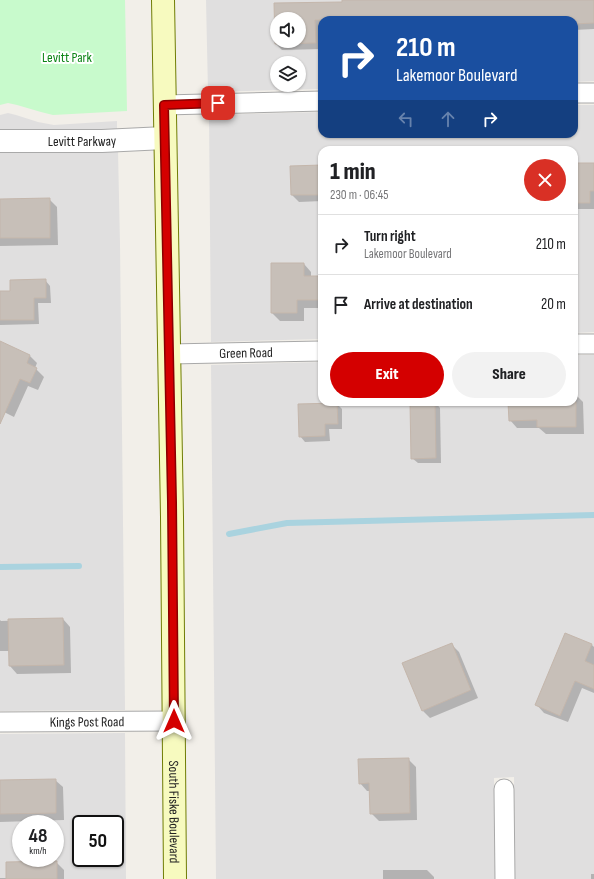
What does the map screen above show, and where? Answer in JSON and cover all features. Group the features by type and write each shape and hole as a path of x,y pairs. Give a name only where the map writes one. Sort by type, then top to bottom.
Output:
{"main road":[{"name":"South Fiske Boulevard","path":"163,0 170,354 175,879"}],"street":[{"path":"578,94 594,93"},
{"path":"164,105 318,100"},
{"name":"Levitt Parkway","path":"0,141 102,141 165,138"},
{"path":"578,344 594,344"},
{"name":"Green Road","path":"170,354 318,351"},
{"name":"Kings Post Road","path":"0,722 174,721"},
{"path":"504,789 504,879"}],"shaded area":[{"path":"206,0 594,0 594,81 578,82 578,16 318,16 318,89 306,89 306,56 270,56 270,90 208,92"},
{"path":"578,105 594,105 594,332 578,333 578,146 318,146 318,339 211,342 209,115 318,112 318,138 578,138"},
{"path":"8,113 54,125 117,121 117,129 0,130 0,115"},
{"path":"118,151 125,710 0,711 0,152"},
{"path":"578,355 594,355 594,879 515,879 514,777 494,778 495,879 216,879 211,365 318,362 318,406 578,406"},
{"path":"125,733 126,879 0,879 0,734"}],"green space":[{"name":"Levitt Park","path":"0,0 125,0 127,111 53,115 8,103 0,105"}],"building":[{"path":"342,0 594,0 594,23 578,24 578,16 318,16 318,20 315,20 316,43 306,43 306,12 274,12 274,3 342,2"},
{"path":"578,163 594,163 594,191 590,191 590,203 578,203"},
{"path":"318,165 318,195 291,195 290,166"},
{"path":"50,198 50,238 0,238 0,199"},
{"path":"271,263 304,263 304,276 318,276 318,300 297,300 297,313 271,313"},
{"path":"46,279 46,298 34,298 34,320 0,320 0,291 10,291 10,280"},
{"path":"0,341 30,355 27,363 37,368 30,383 20,379 0,424"},
{"path":"318,403 318,406 337,406 338,424 325,424 325,436 299,437 298,404"},
{"path":"410,406 435,406 436,458 411,459"},
{"path":"508,406 576,406 576,427 537,427 537,420 509,421"},
{"path":"63,618 64,665 9,666 8,619"},
{"path":"565,633 592,644 585,661 594,665 594,689 575,681 560,716 535,705"},
{"path":"452,643 471,690 422,711 402,663"},
{"path":"409,758 410,813 370,814 369,783 359,784 358,759"},
{"path":"56,779 56,813 0,814 0,780"},
{"path":"6,862 12,862 12,867 57,867 57,879 6,879"}],"waterway":[{"path":"229,534 287,523 594,515"},
{"path":"0,567 79,566"}],"route":[{"path":"174,721 170,369 164,105 218,103"}]}
